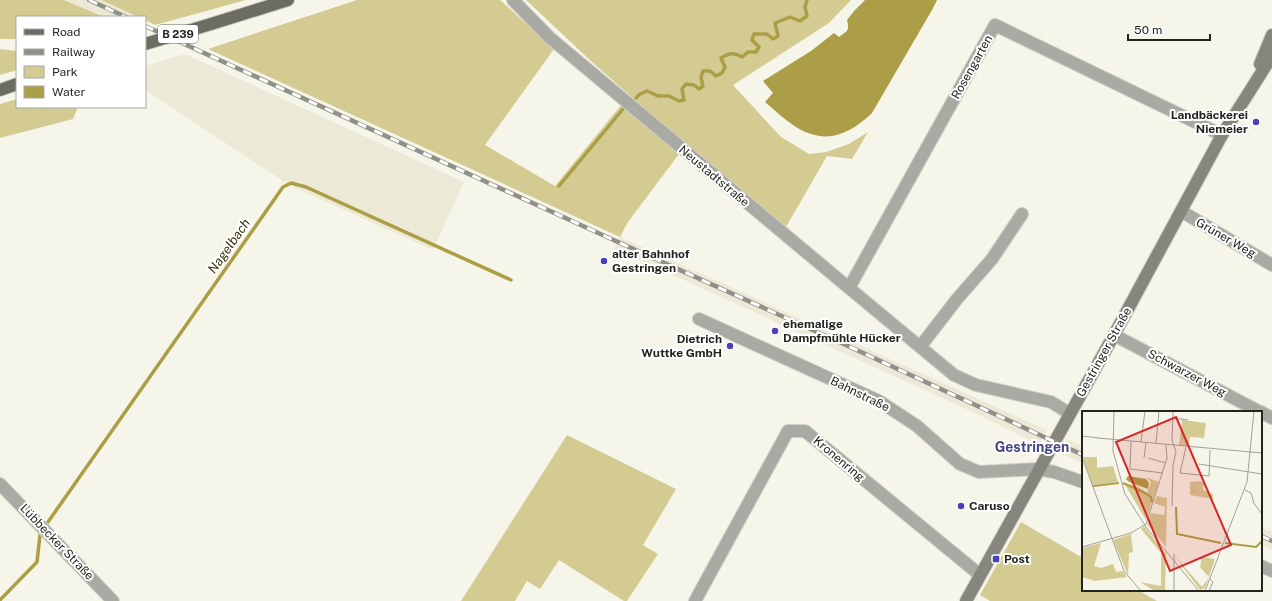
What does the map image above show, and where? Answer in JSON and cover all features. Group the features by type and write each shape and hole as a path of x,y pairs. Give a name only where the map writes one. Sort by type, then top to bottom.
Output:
{"main road":[{"name":"B 239","path":"146,44 288,0"},
{"name":"Gestringer Straße","path":"1241,103 1272,35"},
{"name":"Gestringer Straße","path":"966,601 1038,469 1114,335 1222,135 1272,56"},
{"path":"0,90 16,84"}],"street":[{"name":"Neustadtstraße","path":"512,0 549,37 954,375 976,385 1051,402 1070,413"},
{"name":"Rosengarten","path":"849,288 995,25 1222,135"},
{"name":"Grüner Weg","path":"1181,212 1272,265"},
{"path":"920,346 957,299 992,260 1022,214"},
{"name":"Bahnstraße","path":"699,319 879,401 917,426 960,464 979,472 1038,469 1054,472 1082,482"},
{"name":"Schwarzer Weg","path":"1114,335 1259,411"},
{"name":"Schwarzer Weg","path":"1262,413 1272,418"},
{"name":"Kronenring","path":"695,601 788,431 805,431 980,576"},
{"name":"Lübbecker Straße","path":"0,484 113,601"},
{"path":"1262,566 1272,571"}],"shaded area":[{"path":"64,0 101,0 136,16 102,16"},
{"path":"185,54 464,182 433,250 291,186 146,91 146,66"},
{"path":"620,237 1047,430 1039,445 977,414 614,248"},
{"path":"1067,439 1082,446 1082,463 1060,453"},
{"path":"1262,527 1272,532 1272,550 1262,545"}],"green space":[{"path":"0,0 64,0 102,16 16,16 16,39 0,39"},
{"path":"101,0 246,0 155,25 146,20 146,16 136,16"},
{"path":"357,0 500,0 554,49 485,145 555,186 622,104 679,154 628,222 620,237 208,49"},
{"path":"526,0 851,0 829,23 733,85 781,137 809,154 826,152 849,144 868,132 852,159 827,156 786,227 686,145 592,62"},
{"path":"0,49 16,51 16,70 0,75"},
{"path":"16,99 16,108 78,108 73,119 0,138 0,104"},
{"path":"567,435 676,489 643,545 658,554 627,601 624,601 559,560 540,589 527,581 515,601 461,601"},
{"path":"1021,522 1082,557 1082,591 1140,591 1157,601 990,601 980,595"}],"water":[{"path":"865,0 937,0 872,113 852,129 836,135 820,136 805,132 786,120 765,102 773,93 763,81 811,51 834,33 839,37 848,29 847,20"}],"waterway":[{"path":"636,98 640,94 647,91 658,96 669,96 679,101 684,100 682,89 686,84 694,85 699,89 703,86 701,77 703,71 710,71 716,76 722,73 725,67 721,58 732,54 742,57 748,52 756,52 759,47 752,40 754,34 767,34 773,39 778,36 775,23 790,17 800,21 807,16 805,7 807,0"},
{"path":"559,186 623,109"},
{"name":"Nagelbach","path":"48,522 283,187 291,183 306,187 511,280"},
{"name":"Nagelbach","path":"0,600 37,562 40,535"}],"railway":[{"path":"89,0 124,16"},
{"path":"146,26 848,346 1082,455"},
{"path":"1262,536 1272,541"}],"place":[{"name":"Landbäckerei Niemeier","path":"1256,122"},
{"name":"alter Bahnhof Gestringen","path":"604,261"},
{"name":"ehemalige Dampfmühle Hücker","path":"775,331"},
{"name":"Dietrich Wuttke GmbH","path":"730,346"},
{"name":"Caruso","path":"961,506"},
{"name":"Post","path":"996,559"}],"district":[{"name":"Gestringen","path":"1032,447"}]}
